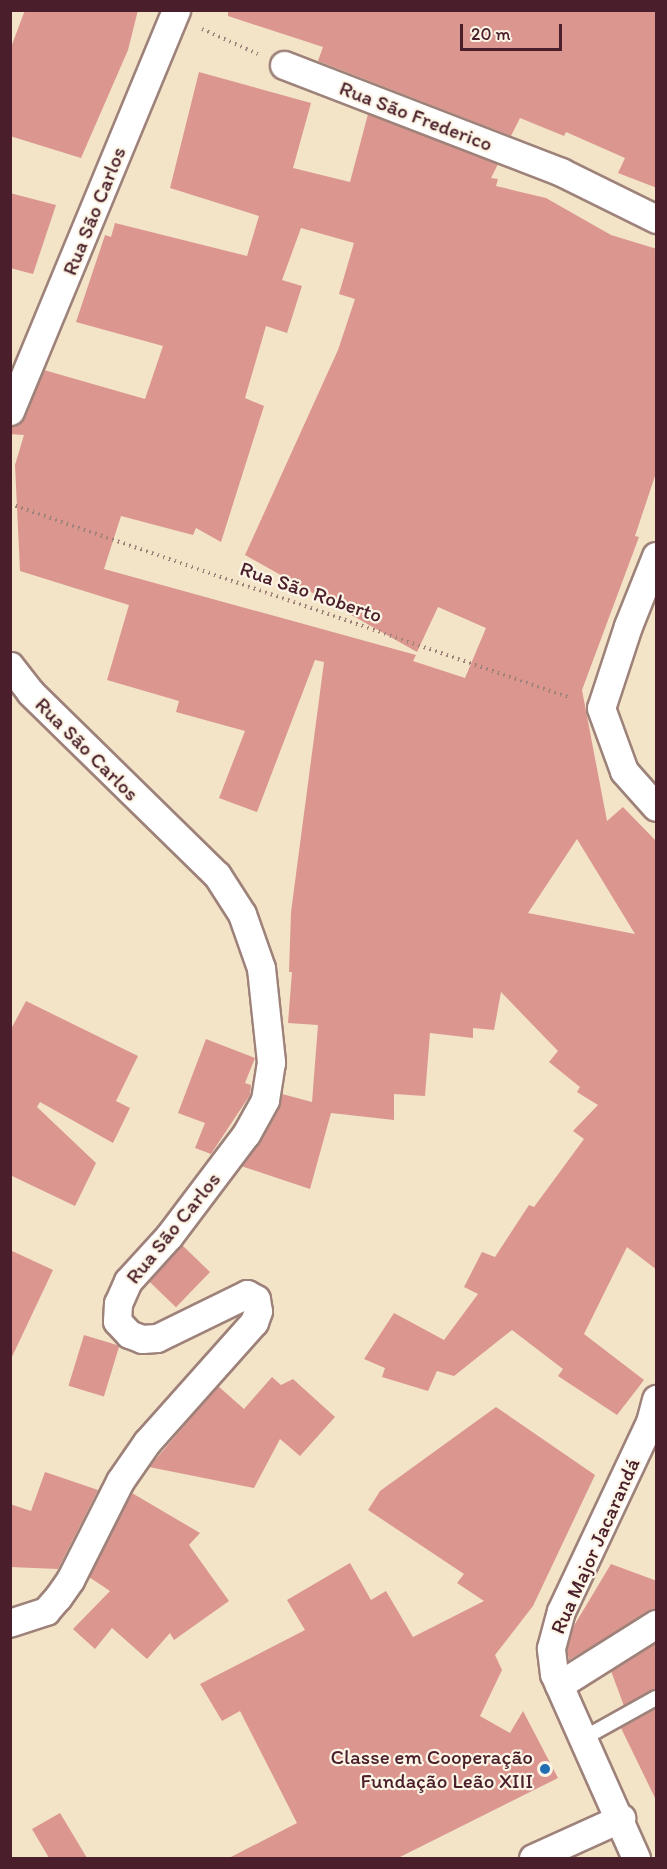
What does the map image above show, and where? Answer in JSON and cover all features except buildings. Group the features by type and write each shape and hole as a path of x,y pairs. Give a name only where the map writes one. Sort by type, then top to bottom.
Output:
{"street":[{"name":"Rua São Carlos","path":"10,411 175,14"},
{"name":"Rua São Frederico","path":"284,64 561,172 657,219"},
{"path":"657,556 628,626 602,708 624,771 657,807"},
{"name":"Rua São Carlos","path":"10,666 30,692 217,875 242,914 261,968 271,1062 265,1100 246,1134 169,1236 128,1281 118,1303 117,1321 129,1334 142,1339 157,1338 247,1294 256,1299 258,1311 255,1322 147,1442 120,1481 70,1580 58,1597 46,1611 10,1623"},
{"name":"Rua Major Jacarandá","path":"636,1858 621,1818 559,1685 551,1648 561,1611 650,1422 657,1399"},
{"path":"559,1685 657,1624"},
{"path":"533,1858 621,1818"}],"lane":[{"path":"584,1738 657,1698"}],"path":[{"path":"175,14 284,64"},
{"name":"Rua São Roberto","path":"10,504 602,708"}],"place":[{"name":"Classe em Cooperação Fundação Leão XIII","path":"545,1769"}]}
